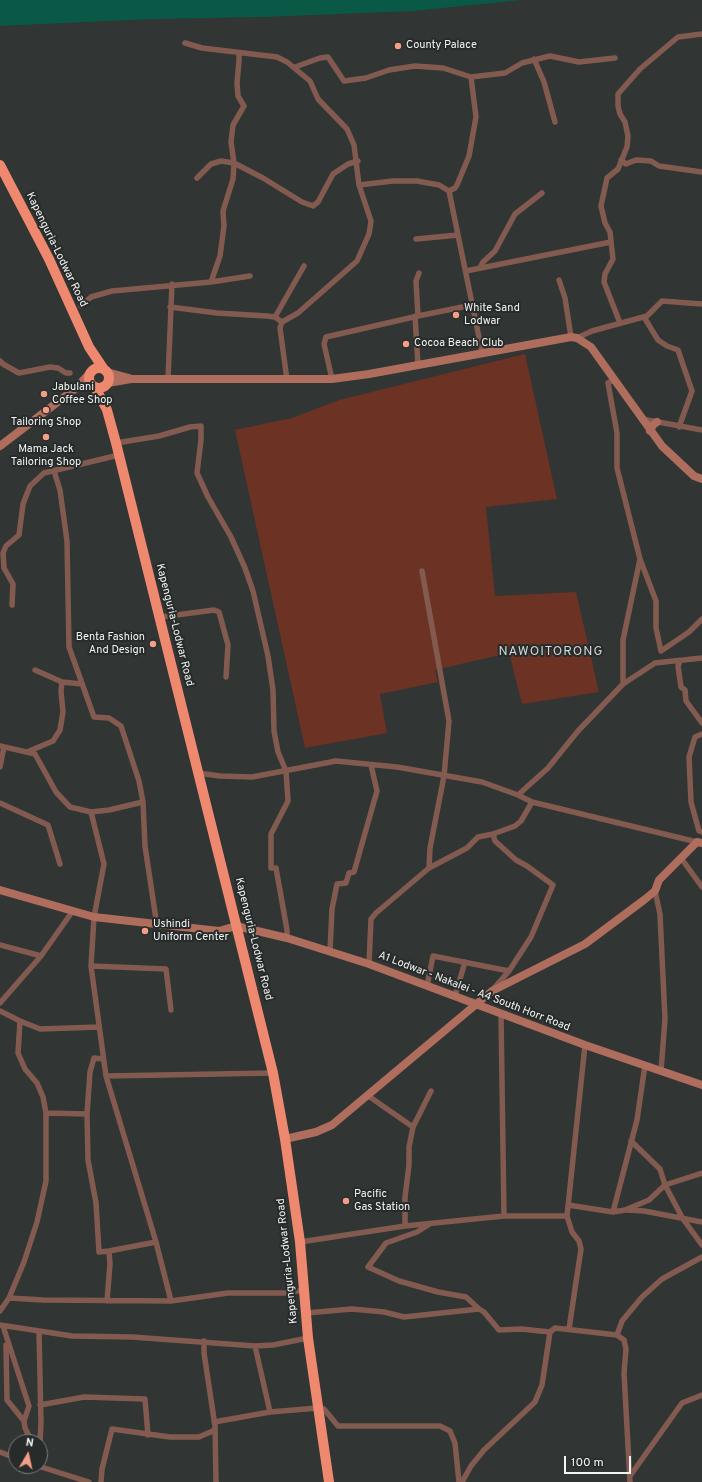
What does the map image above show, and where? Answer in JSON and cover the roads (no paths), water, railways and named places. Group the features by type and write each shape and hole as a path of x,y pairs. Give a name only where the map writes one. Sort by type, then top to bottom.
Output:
{"highway":[{"name":"Kapenguria-Lodwar Road","path":"0,165 55,272 89,347 105,370"},
{"name":"Kapenguria-Lodwar Road","path":"89,347 89,373"},
{"path":"95,368 105,370 108,384 103,388 94,386 89,380 89,373 95,368"},
{"name":"Kapenguria-Lodwar Road","path":"107,410 108,384"},
{"name":"Kapenguria-Lodwar Road","path":"94,386 107,410 116,443 161,617 198,773 219,851 236,926 273,1073 285,1139 300,1242 308,1338 329,1482"}],"street":[{"path":"620,323 611,296 606,291 604,279 613,260 610,232 605,223 601,206 607,178 618,169 627,147 628,136 625,122 620,114 618,106 618,94 640,69 678,37 702,34"},
{"path":"185,42 202,48 277,57 295,67 310,81 318,99 347,129 354,145 358,161 359,185 371,221 362,251 357,261 298,313 282,322 280,328 287,380"},
{"path":"211,282 220,256 224,226 223,211 233,179 234,163 231,142 233,125 244,106 238,96 237,83 240,61 238,53"},
{"path":"295,67 320,58 328,57 344,80 366,78 389,70 415,66 444,68 471,77 505,73 534,59 550,56 579,62 615,58"},
{"path":"534,59 544,82 555,122"},
{"path":"449,191 457,185 469,156 476,117 471,77"},
{"path":"621,160 626,164 636,160 651,161 659,166 702,172"},
{"path":"197,178 212,164 221,161 234,163 263,178 302,202 313,206 318,202 333,174 344,166 358,161"},
{"path":"359,185 393,181 417,181 439,185 449,191 482,352"},
{"path":"480,268 483,262 495,251 515,214 542,193"},
{"path":"416,239 458,235"},
{"path":"466,271 611,242"},
{"path":"275,317 304,266"},
{"path":"418,365 416,281 419,273"},
{"path":"81,306 90,297 97,294 123,289 211,282 250,276"},
{"path":"559,280 564,294 574,337 591,347 650,431 671,455 694,476 702,479"},
{"path":"168,379 172,284"},
{"path":"108,384 131,379 332,379 574,337 644,317 652,312 656,305 662,301 702,304"},
{"path":"332,379 323,340 326,337 416,316 472,306"},
{"path":"170,307 217,314 275,317 282,322"},
{"path":"644,317 658,340 667,346 678,350 692,391 679,427"},
{"path":"0,361 19,373 50,368 58,368 66,373 70,373"},
{"path":"105,370 131,379"},
{"path":"0,446 76,388 89,373"},
{"path":"614,379 608,383 617,433 617,468 640,559 656,601 656,628 660,651 689,632 702,619"},
{"path":"76,388 94,386"},
{"path":"642,419 702,430"},
{"path":"650,431 657,422"},
{"path":"116,443 159,436 190,427 201,426 201,440 197,472 208,497 231,536 253,591 272,678 274,731 278,752 286,771 288,801 272,834 270,848 272,868 276,868 287,930 287,938"},
{"path":"12,605 13,584 4,568 3,553 6,546 19,535 22,504 27,491 39,476 54,471 119,456"},
{"path":"54,471 60,490 67,541 69,647 94,716 109,718 121,726 139,781 143,802 145,846 157,926"},
{"path":"623,684 623,640 640,559"},
{"path":"422,571 449,720 444,776 430,848 429,868"},
{"path":"161,617 214,610 219,612 228,644 226,677"},
{"path":"518,795 548,768 578,731 623,684 655,663 702,658"},
{"path":"680,661 678,666 681,688 685,690 686,701 702,723"},
{"path":"35,670 62,682 82,684"},
{"path":"26,752 53,742 60,730 63,712 61,691 62,682"},
{"path":"702,734 695,737 689,757 691,802 700,831 702,832"},
{"path":"0,767 2,747 35,754 56,792 67,805 76,810 92,812 110,810 143,802"},
{"path":"198,773 245,777 336,761 397,767 482,782 518,795 532,802 699,843"},
{"path":"330,951 332,910 337,884 346,883 349,874 354,872 377,791 371,765"},
{"path":"369,964 371,919 429,868 467,848 478,837 493,834 515,826 521,821 532,802"},
{"path":"0,803 48,825 60,864"},
{"path":"92,812 104,864 94,917 92,966 103,1059 106,1076 156,1242 171,1301"},
{"path":"285,1139 316,1132 332,1125 436,1036 492,991 509,971 531,937 553,885 528,866 516,860 495,841 493,834"},
{"path":"661,1071 665,1019 660,914 655,891 659,880 699,843"},
{"path":"682,858 702,887"},
{"path":"0,890 72,912 94,917 157,926 219,931 236,926"},
{"path":"492,991 585,944 655,891"},
{"path":"0,1003 41,956 72,912"},
{"name":"A1 Lodwar - Nakalei - A4 South Horr Road","path":"236,926 287,938 369,964 585,1045 702,1085"},
{"path":"0,945 41,956"},
{"path":"427,986 433,956 509,971"},
{"path":"455,996 465,962"},
{"path":"92,966 166,969 171,1010"},
{"path":"0,1011 40,1029 99,1028"},
{"path":"500,1014 504,1216"},
{"path":"0,1311 9,1298 24,1262 37,1222 44,1188 46,1113 43,1097 37,1083 24,1068 18,1053 20,1021"},
{"path":"570,1329 581,1249 579,1241 572,1232 567,1216 585,1045"},
{"path":"103,1059 94,1058 91,1064 87,1114 88,1160 96,1203 99,1252 156,1242"},
{"path":"613,1212 632,1141 645,1066"},
{"path":"106,1076 273,1073"},
{"path":"405,1226 405,1197 409,1165 409,1147 413,1127 431,1091"},
{"path":"367,1096 413,1127"},
{"path":"46,1113 87,1114"},
{"path":"632,1141 660,1169 665,1185 683,1219 702,1245"},
{"path":"625,1210 649,1200 665,1185 702,1173"},
{"path":"568,1205 613,1212 625,1210 644,1211 702,1222"},
{"path":"300,1242 430,1223 504,1216 567,1216"},
{"path":"430,1223 417,1232 386,1243 368,1267 399,1281 438,1292 466,1297 484,1312 499,1330 521,1329 550,1332"},
{"path":"107,1301 110,1264 109,1251"},
{"path":"617,1335 622,1321 642,1297 662,1279 702,1257"},
{"path":"9,1298 171,1301 228,1293 284,1293 304,1290"},
{"path":"306,1313 352,1309 384,1312 404,1317 479,1309"},
{"path":"1,1325 72,1336 204,1341 255,1346 273,1345 308,1338"},
{"path":"1,1325 29,1406 24,1421 28,1434"},
{"path":"462,1482 471,1466 484,1450 535,1402 542,1385 550,1332 555,1328 617,1335 624,1340 626,1348 624,1373 630,1479"},
{"path":"39,1331 40,1434"},
{"path":"6,1337 7,1400 24,1421"},
{"path":"204,1341 204,1353 215,1430 216,1482"},
{"path":"255,1346 259,1368 267,1393 270,1412"},
{"path":"630,1479 682,1403 702,1395"},
{"path":"40,1405 84,1397 145,1399 148,1435"},
{"path":"214,1422 270,1412 318,1408 324,1409 338,1426 440,1426 450,1431 455,1443 459,1482"},
{"path":"101,1482 102,1469 112,1429 170,1437 199,1437 215,1430"},
{"path":"48,1469 89,1482"}],"place":[{"name":"County Palace","path":"398,46"},
{"name":"White Sand Lodwar","path":"456,315"},
{"name":"Cocoa Beach Club","path":"406,344"},
{"name":"Jabulani Coffee Shop","path":"44,394"},
{"name":"Tailoring Shop","path":"46,410"},
{"name":"Mama Jack Tailoring Shop","path":"46,437"},
{"name":"Benta Fashion And Design","path":"153,644"},
{"name":"Ushindi Uniform Center","path":"145,931"},
{"name":"Pacific Gas Station","path":"346,1201"}],"district":[{"name":"NAWOITORONG","path":"551,652"}]}
